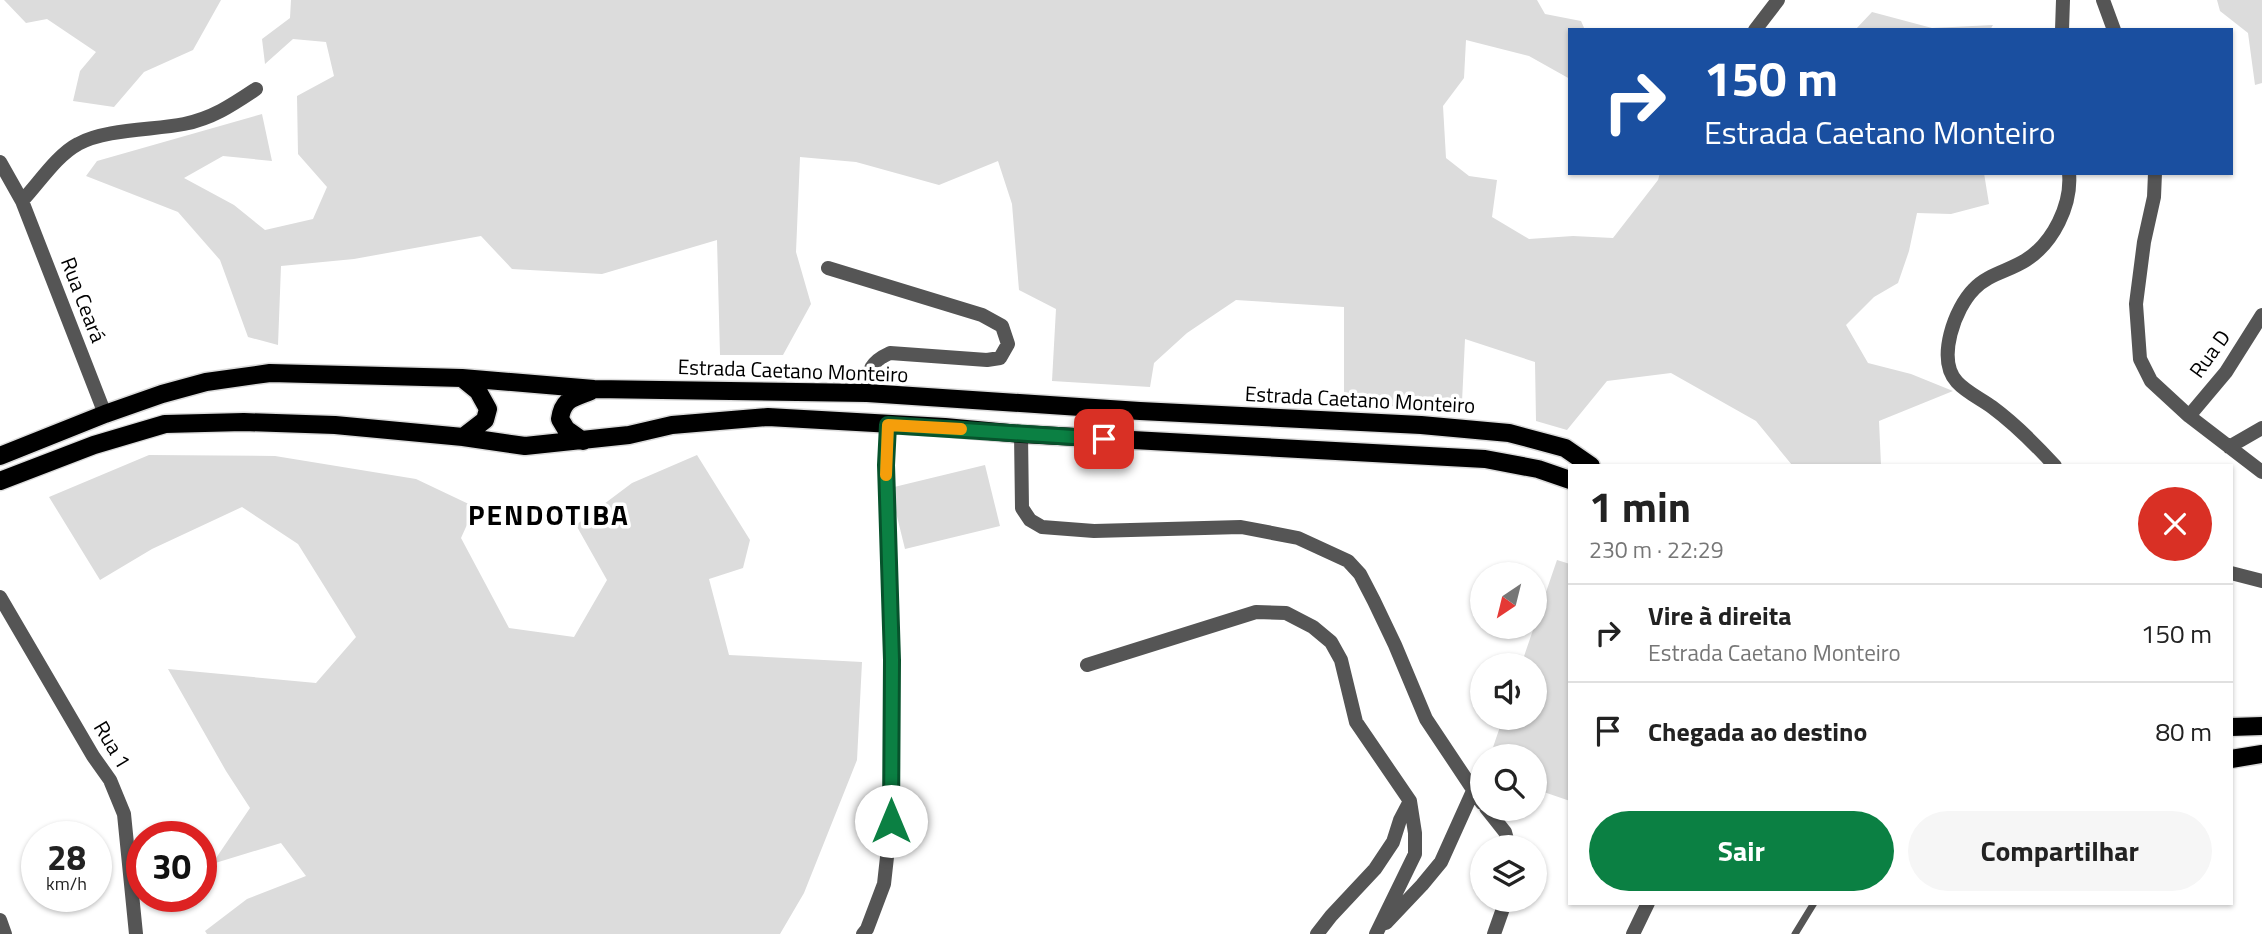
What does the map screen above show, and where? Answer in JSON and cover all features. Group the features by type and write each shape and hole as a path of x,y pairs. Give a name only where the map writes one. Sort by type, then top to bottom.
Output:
{"main road":[{"name":"Estrada Caetano Monteiro","path":"0,456 105,414 206,382 270,373 462,377 594,390 867,393 1140,411 1421,425 1510,433 1565,448 1588,464"},
{"path":"462,377 478,391 488,409 485,420 463,437"},
{"path":"583,441 566,429 560,419 562,407 569,399 594,390"},
{"path":"0,481 94,445 165,425 244,422 335,425 463,437 525,446 629,435 673,425 768,417 945,427 1020,435 1485,459 1538,469 1568,479"},
{"path":"2233,727 2262,726"},
{"path":"2233,759 2262,754"}],"street":[{"path":"1757,28 1778,0"},
{"path":"2062,28 2063,0"},
{"path":"2103,0 2113,28"},
{"path":"22,201 64,154 79,144 95,137 198,120 221,113 256,89"},
{"name":"Rua Ceará","path":"0,162 22,201 105,414"},
{"path":"2053,464 2031,440 1957,382 1948,366 1950,336 1959,308 1975,287 1995,274 2026,260 2043,246 2058,225 2070,188 2069,175"},
{"path":"2155,175 2154,197 2144,242 2136,304 2140,359 2151,381 2189,416 2262,472"},
{"path":"828,268 982,315 1002,326 1008,344 1000,358 988,360 890,353 877,359 869,370 867,393"},
{"name":"Rua D","path":"2189,416 2225,372 2262,315"},
{"path":"863,934 884,884 891,821 892,660 886,465 888,425"},
{"path":"2229,447 2262,428"},
{"path":"1020,435 1022,508 1030,520 1042,527 1094,531 1241,527 1298,538 1348,561 1360,574 1374,601 1426,719 1470,786"},
{"path":"2233,574 2262,582"},
{"name":"Rua 1","path":"0,597 110,780 124,814 136,934"},
{"path":"1087,665 1256,612 1286,613 1313,626 1331,642 1341,660 1356,722 1410,801 1415,833 1415,855 1376,933"},
{"path":"1376,933 1422,886 1441,862 1470,798"},
{"path":"1317,934 1375,869 1393,842 1399,820 1410,801"},
{"path":"1633,934 1647,905"},
{"path":"1494,934 1502,912"},
{"path":"0,920 5,934"}],"lane":[{"path":"1795,934 1813,905"}],"shaded area":[{"path":"4,0 221,0 193,50 144,72 114,107 73,101 80,71 96,52 47,19 26,23"},
{"path":"291,0 1537,0 1545,14 1581,21 1584,28 1568,28 1568,78 1529,56 1466,40 1464,78 1443,106 1446,158 1469,176 1497,180 1492,217 1529,239 1573,236 1613,238 1659,175 1984,175 1989,204 1951,214 1917,213 1909,251 1898,283 1874,297 1846,325 1868,363 1911,374 1953,391 1879,421 1881,464 1791,464 1756,421 1671,373 1607,381 1567,430 1536,421 1535,362 1465,339 1462,402 1344,409 1344,307 1236,300 1187,333 1154,363 1150,387 1052,381 1056,309 1019,290 1012,204 998,161 939,185 856,162 800,157 796,252 811,304 783,355 720,355 717,240 602,274 512,269 481,236 354,259 281,266 278,345 248,337 220,260 178,212 86,176 97,161 262,114 272,161 223,156 184,178 234,205 265,230 313,219 327,187 298,154 297,96 334,76 326,42 293,39 265,64 262,39 290,18"},
{"path":"2217,0 2262,0 2262,83 2255,85 2248,33 2220,11"},
{"path":"1872,12 1932,28 1857,28"},
{"path":"1993,25 1991,28 1932,28"},
{"path":"149,455 275,456 416,479 475,507 461,538 509,628 574,637 607,580 576,525 632,483 697,455 750,540 743,568 709,579 729,655 862,662 857,760 804,893 780,934 207,934 205,931 247,899 306,876 281,843 217,862 217,857 250,808 168,669 316,683 356,637 298,544 242,507 152,549 100,580 49,497"},
{"path":"985,465 1000,526 905,549 890,488"},
{"path":"1557,560 1568,563 1568,800 1547,793 1547,744 1494,744 1499,730 1547,730 1547,653 1525,653 1530,639 1547,639 1547,589"}],"slow traffic":[{"path":"886,475 888,425 961,429"}],"district":[{"name":"PENDOTIBA","path":"549,515"}],"route":[{"path":"891,821 892,660 886,465 888,425 1104,439"}]}
